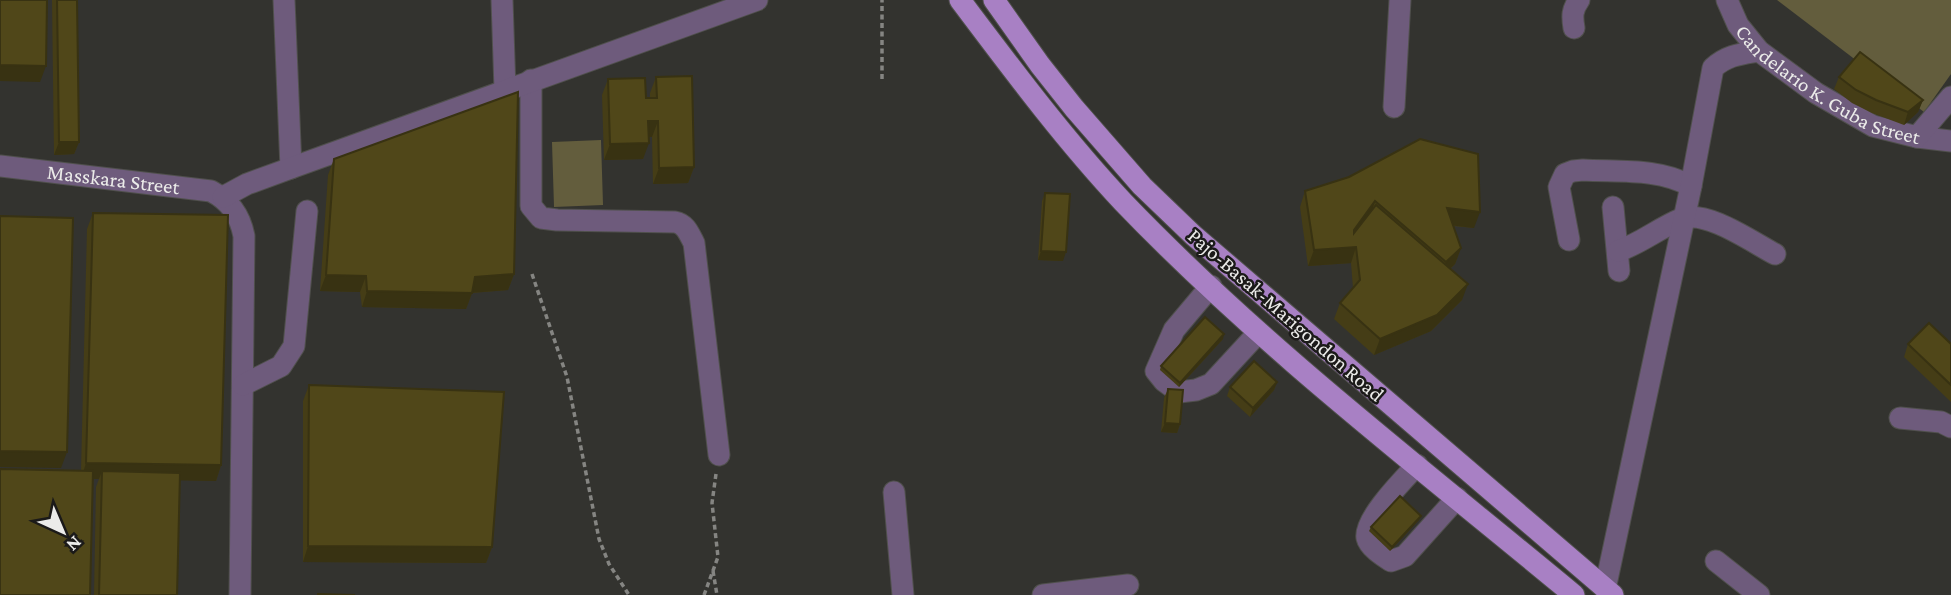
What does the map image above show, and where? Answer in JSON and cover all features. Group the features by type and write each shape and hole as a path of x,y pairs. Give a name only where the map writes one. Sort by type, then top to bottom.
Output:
{"main road":[{"name":"Pajo-Basak-Marigondon Road","path":"960,0 1020,80 1122,201 1258,333 1574,595"},
{"name":"Pajo-Basak-Marigondon Road","path":"994,0 1074,108 1142,186 1184,227 1609,592"}],"street":[{"path":"284,0 291,168"},
{"path":"502,0 505,90"},
{"path":"240,595 244,236 236,213 223,197 247,184 757,0"},
{"path":"1394,107 1401,0"},
{"path":"1574,28 1572,15 1579,0"},
{"name":"Candelario K. Guba Street","path":"1727,0 1738,25 1759,51 1816,93 1873,126 1917,137 1951,141"},
{"path":"1609,592 1692,186 1713,68 1721,60 1733,55 1759,51"},
{"path":"531,80 531,206 541,218 675,222 681,223 687,229 694,243 719,455"},
{"path":"1917,137 1951,97"},
{"name":"Masskara Street","path":"0,166 211,191 223,197"},
{"path":"1569,240 1559,187 1565,174 1573,170 1660,174 1692,186"},
{"path":"1613,207 1618,261 1629,247 1684,217 1709,219 1775,254"},
{"path":"243,385 281,366 294,346 307,211"},
{"path":"1211,286 1174,330 1156,372 1164,381 1179,392 1196,390 1211,384 1258,333"},
{"path":"1900,418 1941,422 1951,428"},
{"path":"1417,465 1376,513 1366,534 1367,541 1382,556 1391,561 1405,556 1457,498"},
{"path":"894,492 903,595"},
{"path":"1716,561 1759,595"},
{"path":"1043,595 1128,585"}],"path":[{"path":"882,0 882,79"},
{"path":"532,274 567,377 599,539 609,564 629,595"},
{"path":"704,595 718,557 712,503 719,455"},
{"path":"713,569 717,595"}],"shaded area":[{"path":"1777,0 1951,0 1951,74 1924,112"},
{"path":"601,140 603,205 554,207 552,142"}],"building":[{"path":"0,0 47,0 46,66 0,65"},
{"path":"57,0 77,0 79,142 59,142"},
{"path":"1860,52 1923,100 1908,112 1856,90 1839,77"},
{"path":"692,76 694,167 659,168 658,121 648,121 649,143 610,144 608,79 645,78 646,98 657,98 656,77"},
{"path":"518,92 514,274 475,277 472,293 367,291 366,276 326,275 334,159"},
{"path":"1420,139 1478,154 1480,212 1447,208 1461,248 1446,262 1375,201 1354,233 1376,205 1468,284 1437,315 1380,339 1340,303 1360,280 1356,247 1314,250 1305,191 1349,177"},
{"path":"1045,193 1070,194 1066,252 1041,251"},
{"path":"93,213 228,215 221,465 86,463"},
{"path":"0,216 73,218 67,452 0,451"},
{"path":"1205,317 1224,334 1180,383 1161,366"},
{"path":"1929,323 1951,344 1951,385 1908,344"},
{"path":"1254,361 1277,382 1253,408 1230,387"},
{"path":"309,385 504,392 492,547 308,546"},
{"path":"1168,389 1183,390 1180,424 1165,423"},
{"path":"0,469 93,471 90,595 0,595"},
{"path":"102,471 180,473 177,595 99,595"},
{"path":"1400,496 1421,516 1392,547 1371,527"}]}
